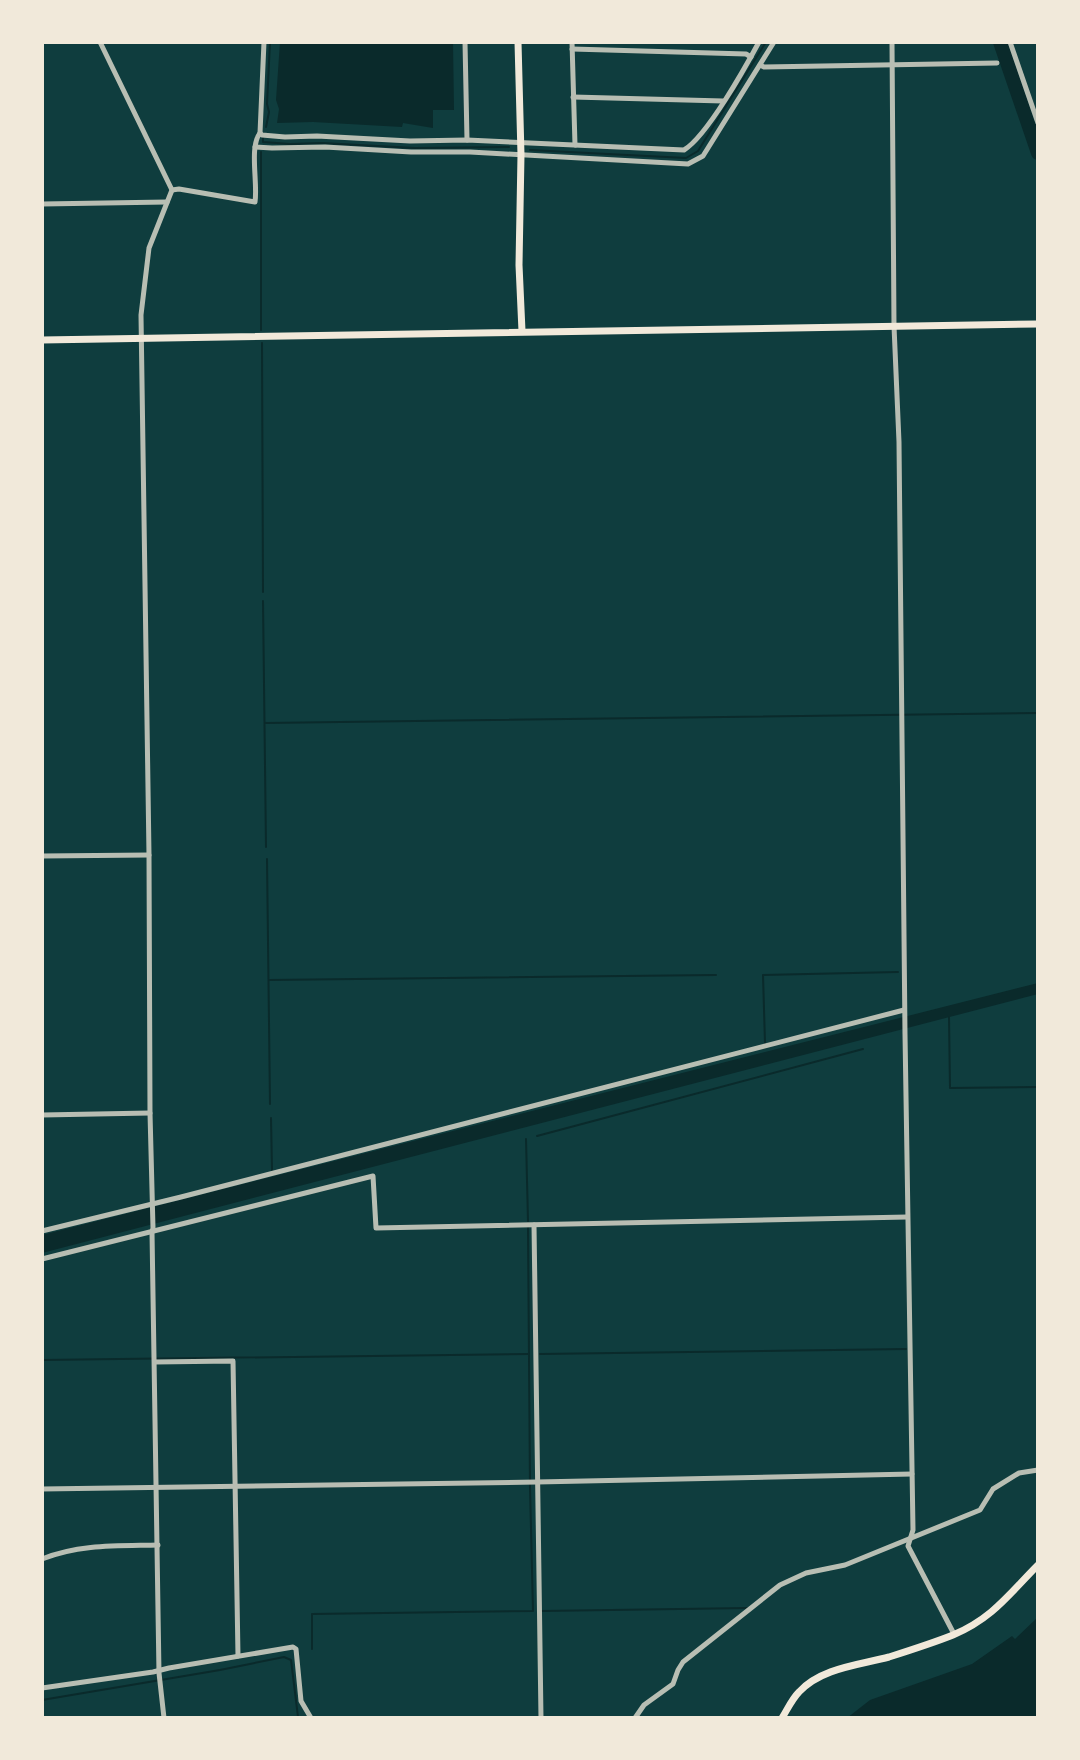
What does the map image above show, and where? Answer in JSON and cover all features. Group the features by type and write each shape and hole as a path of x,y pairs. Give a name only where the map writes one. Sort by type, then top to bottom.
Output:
{"main road":[{"path":"518,42 522,331"},
{"path":"42,340 1038,324"},
{"path":"782,1718 799,1692 829,1672 890,1656 954,1634 988,1616 1038,1565"}],"street":[{"path":"100,42 172,190 149,248 141,315 150,1113 160,1683 164,1718"},
{"path":"172,190 254,202 256,199 255,147 260,133 264,42"},
{"path":"465,42 467,140"},
{"path":"260,133 285,137 429,142 467,140 684,150 693,144 723,101 759,42"},
{"path":"255,147 470,152 688,164 703,156 774,42"},
{"path":"892,42 913,1530 908,1546 954,1634"},
{"path":"1010,42 1038,123"},
{"path":"575,145 572,46 746,54 751,57"},
{"path":"760,65 997,63"},
{"path":"573,97 723,101"},
{"path":"42,204 167,202"},
{"path":"42,856 149,855"},
{"path":"42,1231 905,1013"},
{"path":"42,1115 150,1113"},
{"path":"42,1259 373,1176 376,1228 907,1217"},
{"path":"534,1225 541,1718"},
{"path":"155,1362 233,1361 238,1656"},
{"path":"635,1718 644,1705 673,1684 683,1662 780,1585 806,1573 845,1565 980,1510 993,1489 1019,1473 1038,1470"},
{"path":"42,1489 912,1474"},
{"path":"42,1559 89,1546 158,1545"},
{"path":"42,1688 160,1672 289,1647 296,1649 301,1701 311,1718"}],"water":[{"path":"280,42 453,42 454,110 433,110 433,128 403,123 402,127 277,123"},
{"path":"1038,983 1038,994 42,1253 42,1235"},
{"path":"1038,1617 1038,1718 847,1718 870,1700 972,1664 1012,1636 1015,1639"}],"waterway":[{"path":"266,127 270,42"},
{"path":"530,150 686,158 698,151 766,42"},
{"path":"1000,42 1038,153"},
{"path":"263,138 263,142 290,144 509,147"},
{"path":"261,152 261,330"},
{"path":"262,343 263,592"},
{"path":"263,601 266,847"},
{"path":"265,723 1038,713"},
{"path":"267,859 270,1104"},
{"path":"765,1043 763,975 898,972"},
{"path":"269,980 716,975"},
{"path":"949,1017 950,1088 1038,1087"},
{"path":"537,1136 863,1049"},
{"path":"271,1118 272,1170"},
{"path":"526,1139 528,1221"},
{"path":"312,1649 312,1614 533,1611 528,1228"},
{"path":"540,1354 906,1349"},
{"path":"42,1360 529,1354"},
{"path":"542,1611 748,1608"},
{"path":"42,1700 284,1657 291,1660 298,1717"}]}
